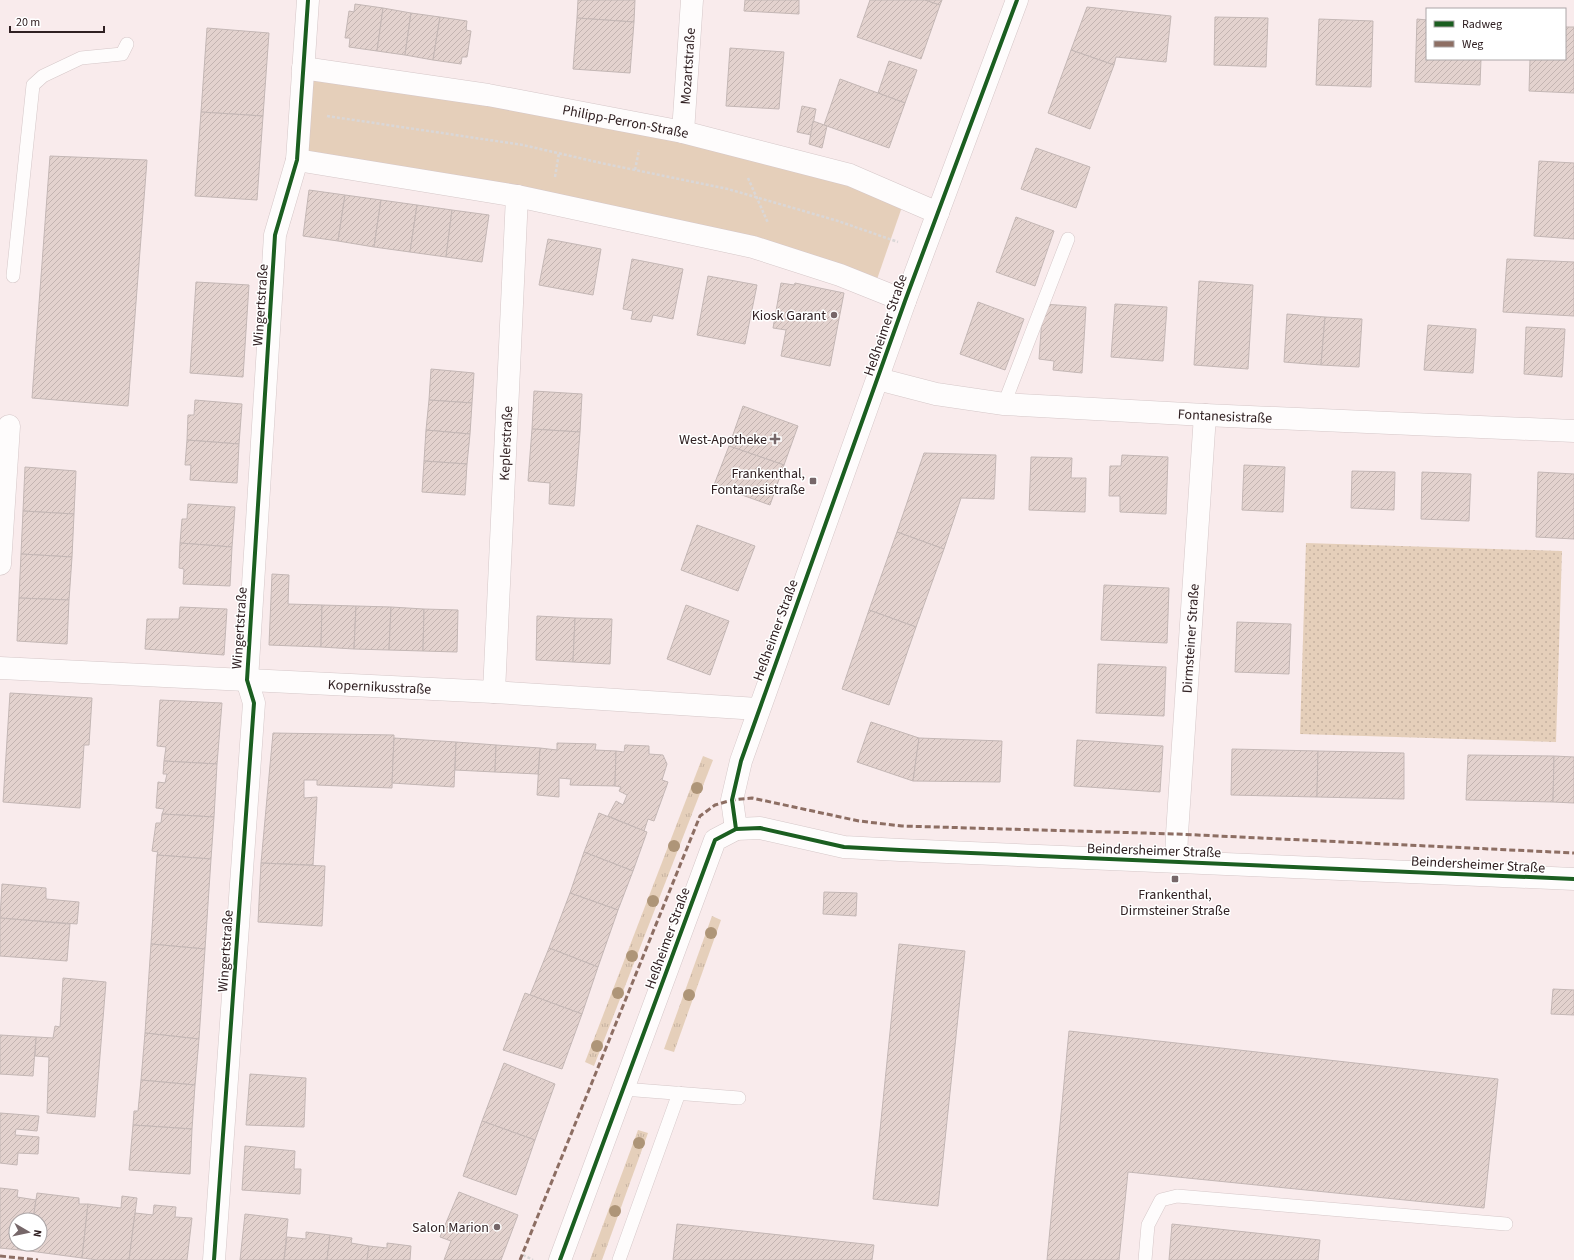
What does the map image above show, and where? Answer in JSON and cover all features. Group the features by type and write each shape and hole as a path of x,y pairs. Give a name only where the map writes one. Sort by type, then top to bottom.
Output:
{"street":[{"name":"Wingertstraße","path":"214,1260 254,703 247,680 275,235 297,160 308,0"},
{"name":"Mozartstraße","path":"683,132 692,0"},
{"name":"Heßheimer Straße","path":"560,1260 715,840 736,829 732,800 733,793 741,761 758,709 905,301 1017,0"},
{"name":"Philipp-Perron-Straße","path":"303,68 488,95 683,132 850,175 938,213"},
{"path":"297,160 517,196 753,247 840,275 905,301"},
{"name":"Keplerstraße","path":"494,692 517,196"},
{"name":"Fontanesistraße","path":"878,379 936,394 1004,404 1205,415 1574,431"},
{"name":"Dirmsteiner Straße","path":"1176,862 1176,834 1205,415"},
{"path":"0,564 9,426"},
{"name":"Kopernikusstraße","path":"0,668 494,692 758,709"},
{"name":"Beindersheimer Straße","path":"736,829 760,828 844,847 1574,879"}],"lane":[{"path":"13,276 33,85 43,76 82,58 122,54 127,44"},
{"path":"1004,404 1068,239"},
{"path":"623,1088 739,1098"},
{"path":"619,1260 679,1093"},
{"path":"1144,1260 1148,1225 1162,1200 1178,1196 1506,1224"}],"path":[{"path":"300,112 523,145 601,163 728,189 838,221 924,250"},
{"path":"735,146 756,197 784,257"},
{"path":"522,1255 534,1260"}],"green space":[{"path":"313,77 486,102 672,138 849,183 903,204 875,285 306,155"},
{"path":"1306,543 1562,551 1556,742 1300,734"},
{"path":"703,756 713,760 594,1066 585,1062"},
{"path":"712,916 721,920 674,1052 664,1049"},
{"path":"638,1130 648,1133 602,1260 590,1260"}],"building":[{"path":"578,0 635,0 634,22 577,18"},
{"path":"745,0 799,0 799,14 744,11"},
{"path":"870,0 925,0 940,5 921,59 857,37"},
{"path":"925,0 942,0 940,5"},
{"path":"355,4 383,8 377,51 349,47 350,38 345,38 349,11 354,12"},
{"path":"1087,7 1171,16 1166,62 1116,57 1114,65 1071,50"},
{"path":"383,8 411,13 405,55 377,51"},
{"path":"411,13 440,17 433,60 405,55"},
{"path":"440,17 467,21 466,30 471,31 467,57 462,57 461,64 433,60"},
{"path":"1215,17 1268,18 1266,67 1214,65"},
{"path":"577,18 634,22 630,73 573,69"},
{"path":"1319,19 1373,21 1371,87 1316,85"},
{"path":"1417,19 1426,20 1426,60 1481,60 1480,85 1415,82"},
{"path":"1566,27 1574,27 1574,93 1529,91 1530,60 1566,60"},
{"path":"207,28 269,33 263,116 201,112"},
{"path":"730,48 784,52 779,109 726,106"},
{"path":"1071,50 1114,65 1090,129 1048,113"},
{"path":"889,61 917,70 905,103 878,93"},
{"path":"840,79 905,103 889,148 824,125"},
{"path":"802,106 816,109 811,135 797,132"},
{"path":"201,112 263,116 257,200 195,196"},
{"path":"813,121 827,126 822,148 809,144"},
{"path":"1036,148 1090,167 1076,208 1021,189"},
{"path":"50,156 147,160 128,406 32,398"},
{"path":"1539,161 1574,163 1574,239 1534,236"},
{"path":"309,190 345,195 338,241 303,236"},
{"path":"345,195 381,200 374,247 338,241"},
{"path":"381,200 417,205 410,252 374,247"},
{"path":"417,205 452,210 446,257 410,252"},
{"path":"452,210 489,215 482,262 446,257"},
{"path":"1016,217 1054,231 1035,286 996,272"},
{"path":"548,239 601,249 593,295 539,285"},
{"path":"632,259 683,269 673,319 653,315 651,322 631,319 633,311 623,309"},
{"path":"1507,259 1574,262 1574,316 1503,312"},
{"path":"708,276 757,285 745,344 697,335"},
{"path":"1199,281 1253,285 1248,369 1194,365"},
{"path":"196,282 249,285 243,377 190,373"},
{"path":"781,283 794,285 795,283 844,293 830,366 781,356 786,330 773,328"},
{"path":"978,302 1024,319 1005,370 960,354"},
{"path":"1043,304 1086,307 1082,373 1053,370 1054,361 1039,359"},
{"path":"1115,304 1167,307 1163,361 1111,357"},
{"path":"1287,314 1325,317 1321,365 1284,362"},
{"path":"1325,317 1362,319 1359,367 1321,365"},
{"path":"1428,325 1476,329 1473,373 1424,370"},
{"path":"1526,327 1565,329 1562,377 1524,374"},
{"path":"431,369 474,373 472,403 429,400"},
{"path":"534,391 582,394 580,432 532,429"},
{"path":"195,400 242,404 239,444 187,440 188,415 194,415"},
{"path":"429,400 472,403 470,434 426,430"},
{"path":"743,406 798,426 784,465 729,446"},
{"path":"532,429 580,432 574,506 549,504 550,483 528,481"},
{"path":"426,430 470,434 467,464 424,461"},
{"path":"187,440 239,444 237,483 190,480 191,465 185,465"},
{"path":"729,446 784,465 770,505 714,485"},
{"path":"924,453 996,455 994,499 961,498 944,549 897,532"},
{"path":"1122,455 1168,457 1166,514 1120,512 1120,496 1109,496 1110,466 1121,466"},
{"path":"1031,457 1072,458 1071,478 1086,478 1085,512 1029,510"},
{"path":"424,461 467,464 465,495 422,492"},
{"path":"1244,465 1285,467 1283,512 1242,510"},
{"path":"25,467 76,471 74,514 23,511"},
{"path":"1352,471 1395,472 1394,510 1351,508"},
{"path":"1422,472 1471,474 1469,521 1421,519"},
{"path":"1538,472 1574,474 1574,539 1536,537"},
{"path":"188,504 235,507 232,547 180,543 182,519 187,519"},
{"path":"23,511 74,514 72,557 21,554"},
{"path":"697,525 755,546 738,591 681,570"},
{"path":"897,532 944,549 916,627 869,610"},
{"path":"180,543 232,547 230,586 183,584 184,569 179,568"},
{"path":"21,554 72,557 69,600 19,598"},
{"path":"272,574 289,575 288,604 322,605 321,647 269,645"},
{"path":"1104,585 1169,588 1167,643 1101,640"},
{"path":"19,598 69,600 67,644 17,641"},
{"path":"322,605 356,606 354,649 321,647"},
{"path":"686,605 729,621 710,675 667,659"},
{"path":"356,606 391,607 389,650 354,649"},
{"path":"180,607 227,609 224,655 145,649 147,619 179,619"},
{"path":"391,607 424,609 423,651 389,650"},
{"path":"424,609 458,610 457,652 423,651"},
{"path":"869,610 916,627 889,705 842,689"},
{"path":"537,616 575,618 573,662 536,660"},
{"path":"575,618 612,619 610,664 573,662"},
{"path":"1237,622 1291,624 1289,674 1235,672"},
{"path":"1098,664 1166,667 1164,716 1096,713"},
{"path":"10,693 92,698 89,745 84,745 80,808 3,802"},
{"path":"160,700 222,703 217,764 164,761 166,747 157,746"},
{"path":"871,722 919,738 913,781 857,762"},
{"path":"273,733 394,735 392,788 317,785 317,780 304,780 304,798 317,797 313,865 261,863"},
{"path":"394,738 456,742 454,787 392,783"},
{"path":"919,738 1002,741 1000,782 913,781"},
{"path":"1077,740 1163,746 1160,792 1074,786"},
{"path":"456,742 496,745 495,772 455,770"},
{"path":"557,743 596,744 595,750 616,751 615,786 570,785 571,779 559,778 559,797 537,795 540,748 557,750"},
{"path":"496,745 540,748 538,774 495,772"},
{"path":"625,745 649,746 649,754 663,755 667,764 662,780 668,782 654,821 648,819 644,831 608,816 616,801 623,805 627,795 619,791 621,787 615,786 616,751 624,752"},
{"path":"1232,749 1318,751 1317,797 1231,795"},
{"path":"1318,751 1404,753 1404,799 1317,797"},
{"path":"1468,755 1554,756 1553,802 1466,800"},
{"path":"1554,756 1574,757 1574,803 1553,802"},
{"path":"164,761 217,764 214,817 162,814 164,809 156,808 158,782 165,783 167,774 163,774"},
{"path":"599,813 647,832 633,871 584,852"},
{"path":"162,814 214,817 211,859 157,855 158,852 152,851 156,823 161,823"},
{"path":"584,852 633,871 618,910 570,893"},
{"path":"157,855 211,859 205,949 151,944"},
{"path":"261,863 325,866 322,926 258,922"},
{"path":"2,884 46,888 46,899 79,902 77,924 0,918"},
{"path":"824,892 857,893 856,916 823,914"},
{"path":"570,893 618,910 598,967 549,948"},
{"path":"0,918 70,924 67,961 0,956"},
{"path":"151,944 205,949 199,1039 145,1033"},
{"path":"899,944 965,951 938,1206 873,1199"},
{"path":"549,948 598,967 582,1014 530,995"},
{"path":"63,978 106,982 95,1117 47,1113 49,1057 35,1056 36,1037 53,1038 55,1026 60,1027"},
{"path":"1553,989 1574,990 1574,1015 1551,1014"},
{"path":"525,993 582,1014 562,1069 503,1050"},
{"path":"1069,1031 1498,1079 1484,1208 1128,1172 1119,1260 1047,1260"},
{"path":"145,1033 199,1039 195,1085 141,1080"},
{"path":"0,1035 36,1037 33,1076 0,1074"},
{"path":"504,1063 555,1084 535,1140 482,1121"},
{"path":"250,1074 306,1078 304,1127 246,1125"},
{"path":"141,1080 195,1085 192,1129 133,1125 134,1111 138,1111"},
{"path":"0,1113 39,1116 37,1131 16,1129 15,1135 39,1137 38,1154 18,1153 17,1165 0,1163"},
{"path":"482,1121 535,1140 516,1195 463,1176"},
{"path":"133,1125 192,1129 190,1174 129,1170"},
{"path":"245,1146 295,1151 294,1169 301,1169 300,1194 242,1190"},
{"path":"0,1188 18,1190 17,1197 36,1200 34,1212 8,1212 8,1249 0,1248"},
{"path":"459,1192 518,1215 501,1260 444,1260 451,1241 440,1237"},
{"path":"37,1193 79,1198 79,1204 88,1204 82,1258 37,1252 48,1252 48,1212 34,1212"},
{"path":"122,1196 137,1198 129,1260 98,1260 82,1258 88,1204 121,1208"},
{"path":"154,1205 176,1207 175,1217 192,1218 187,1260 129,1260 135,1213 153,1215"},
{"path":"245,1214 288,1219 284,1260 240,1260"},
{"path":"677,1224 874,1245 872,1260 673,1260"},
{"path":"1172,1224 1320,1240 1318,1260 1169,1260"},
{"path":"306,1232 330,1235 327,1260 284,1260 287,1237 306,1239"},
{"path":"330,1235 352,1238 351,1243 369,1246 367,1260 327,1260"},
{"path":"387,1243 411,1246 410,1260 367,1260 369,1246 387,1248"}],"marked path":[{"path":"520,1260 700,816 715,805 732,800 752,798 859,821 902,826 1177,834 1574,853"},
{"path":"0,1256 38,1260"}],"cycle path":[{"path":"214,1260 254,703 247,680 275,235 297,160 308,0"},
{"path":"736,829 732,800 741,761 905,301 1017,0"},
{"path":"560,1260 715,840 736,829 760,828 844,847 1574,879"}],"place":[{"name":"Kiosk Garant","path":"834,315"},
{"name":"West-Apotheke","path":"775,439"},
{"name":"Frankenthal, Fontanesistraße","path":"813,481"},
{"name":"Frankenthal, Dirmsteiner Straße","path":"1175,879"},
{"name":"Salon Marion","path":"497,1227"}]}
